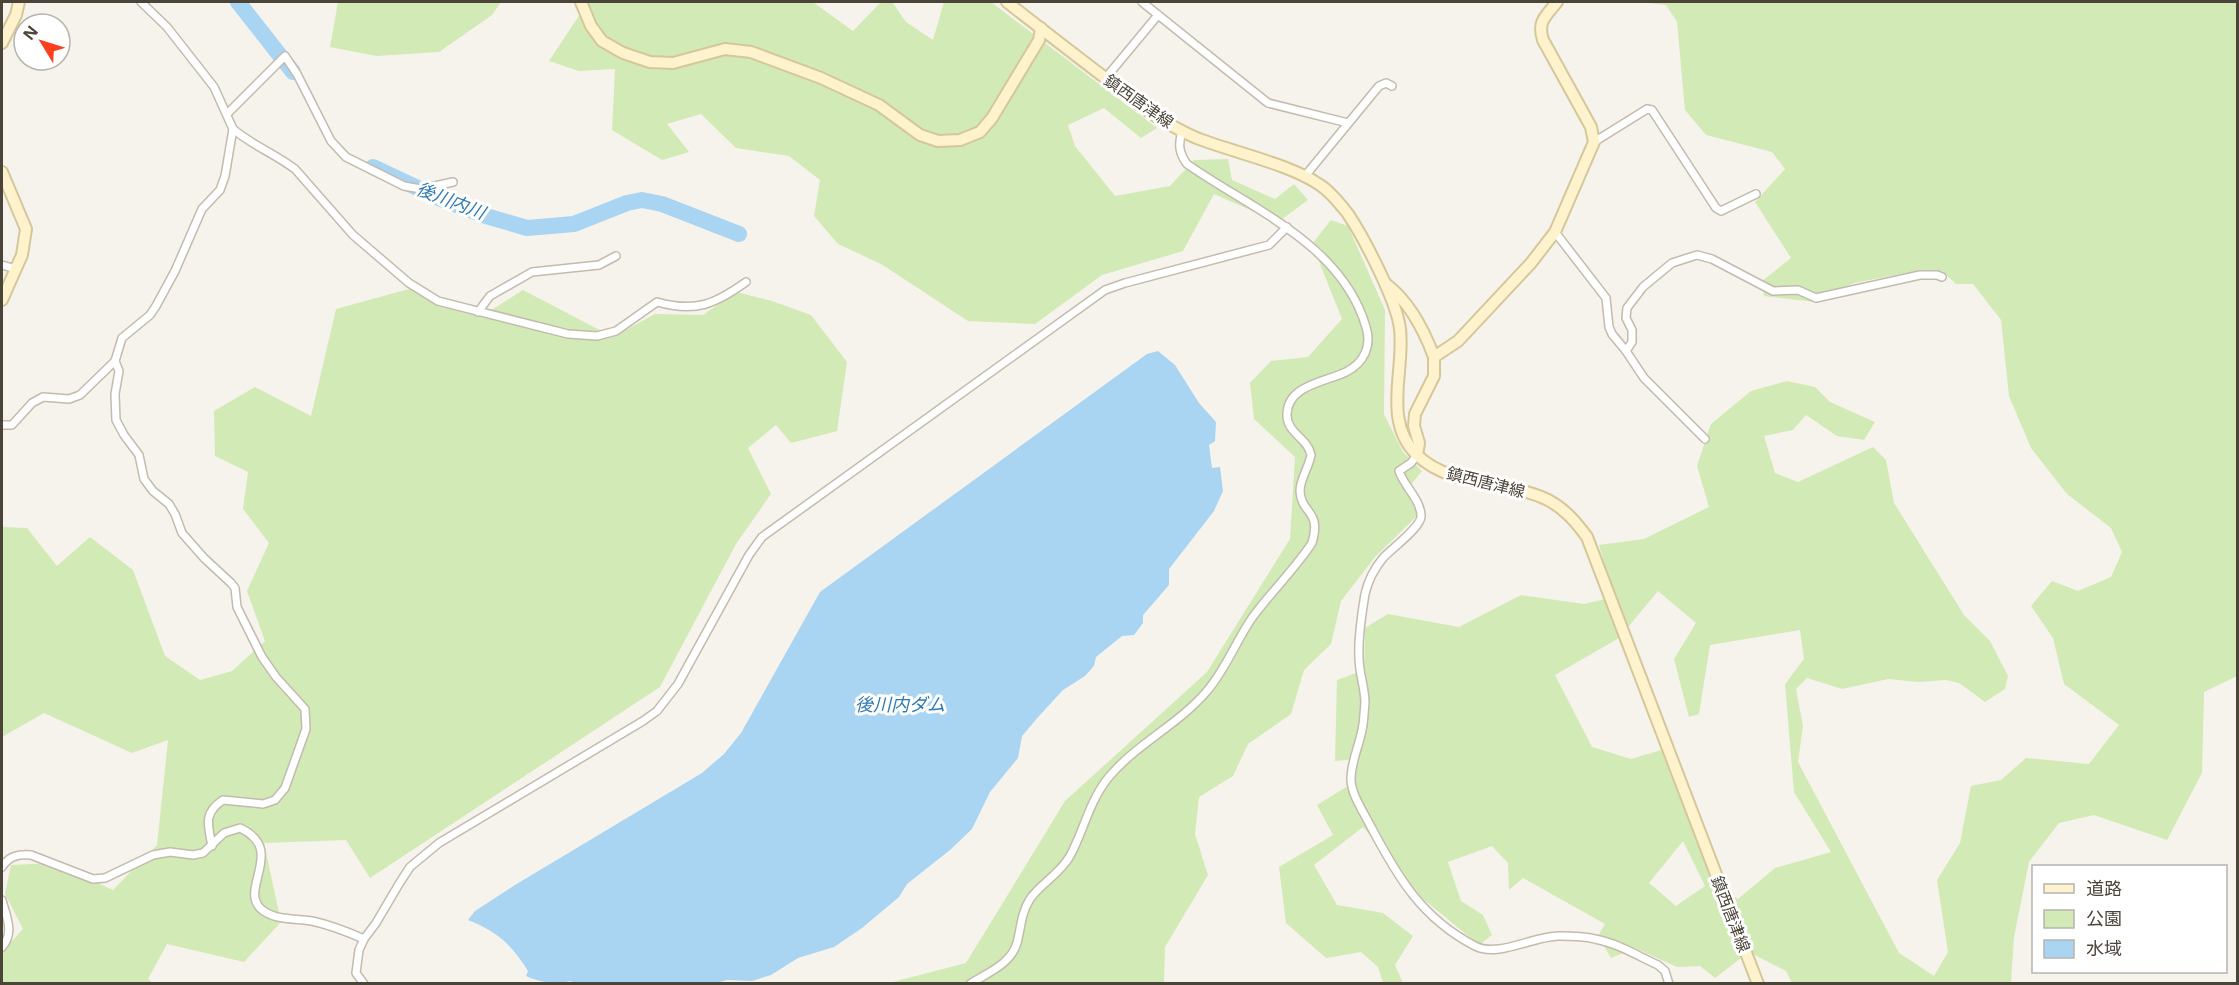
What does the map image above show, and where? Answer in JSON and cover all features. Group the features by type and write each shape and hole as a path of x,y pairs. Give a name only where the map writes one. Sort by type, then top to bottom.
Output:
{"main road":[{"path":"2,43 20,2"},
{"path":"581,2 591,26 602,41 623,53 650,62 673,63 725,49 751,52 821,78 879,105 920,135 938,141 960,140 980,132 992,118 1039,40 1041,28"},
{"name":"鎮西唐津線","path":"1007,2 1151,113 1199,139 1305,176 1322,185 1347,212 1359,231 1395,309 1400,328 1401,355 1396,407 1399,425 1409,446 1429,465 1449,474 1532,493 1550,501 1565,511 1587,537 1758,984"},
{"path":"1434,357 1458,341 1531,263 1555,232 1594,142 1591,127 1543,40 1540,30 1542,20 1557,2"},
{"path":"2,172 26,229 22,255 2,300"},
{"path":"1383,282 1395,290 1422,326 1434,357 1434,376 1415,414 1414,426 1419,443 1417,455"}],"street":[{"path":"141,2 167,27 214,87 233,129 245,140 295,169 353,236 409,283 438,302 568,334 597,336 616,331 657,302 673,306 700,306 721,299 747,282"},
{"path":"1142,2 1268,103 1348,123"},
{"path":"1109,74 1158,15"},
{"path":"227,114 285,56 297,74 331,141 346,157 404,186 421,189 453,182"},
{"path":"1305,176 1379,86 1386,83 1392,86"},
{"path":"1594,142 1647,110 1652,110 1716,208 1721,211 1756,194"},
{"path":"2,425 12,425 32,403 43,397 69,399 80,395 116,361 123,338 150,315 156,306 175,271 202,209 220,190 225,176 233,129"},
{"path":"970,984 1003,964 1011,955 1017,945 1022,917 1029,900 1070,856 1092,802 1107,779 1129,757 1187,711 1208,691 1250,620 1312,543 1316,528 1314,518 1301,496 1300,489 1311,455 1306,442 1287,422 1288,405 1297,392 1305,387 1326,381 1358,365 1365,356 1368,346 1369,334 1365,321 1348,289 1328,263 1287,228 1187,164 1180,154 1179,142 1182,131"},
{"path":"364,984 356,973 356,963 364,939 376,924 410,867 424,854 643,722 657,711 678,684 749,555 762,537 1105,290 1269,245 1287,228"},
{"path":"1555,232 1606,298 1609,327 1612,334 1644,378 1705,439"},
{"path":"1626,351 1632,342 1632,330 1626,318 1627,308 1643,287 1672,263 1697,255 1712,259 1773,291 1798,290 1816,298 1920,275 1942,277"},
{"path":"478,312 490,296 532,272 599,265 616,256"},
{"path":"2,265 16,268"},
{"path":"116,361 119,371 115,394 116,420 123,435 139,455 144,479 168,504 175,514 182,533 235,588 237,607 262,657 276,677 305,709 306,729 285,788 275,800 263,804 223,800 212,807 207,823 212,846"},
{"path":"1417,455 1411,463 1398,471 1402,482 1415,500 1421,519 1417,526 1383,558 1370,577 1365,594 1358,657 1365,700 1363,728 1351,781 1357,800 1394,871 1418,902 1442,924 1474,945 1482,949 1494,950 1557,936 1595,939 1658,965 1665,971 1669,984"},
{"path":"2,867 10,858 20,854 31,855 93,879 105,878 153,855 170,852 193,855 202,853 224,833 240,828 250,832 257,839 260,848 261,861 255,898 260,909 276,917 312,921 364,939"},
{"path":"2,900 9,928 9,937 2,947"}],"green space":[{"path":"338,2 501,2 492,15 439,52 376,56 330,47"},
{"path":"588,2 813,2 853,31 881,2 892,2 906,22 933,40 944,2 991,2 1157,128 1141,138 1104,108 1068,125 1075,146 1115,196 1170,186 1194,160 1228,159 1232,180 1275,199 1294,184 1308,200 1278,222 1214,194 1183,251 1102,275 1035,324 968,321 881,264 838,244 814,216 820,180 789,156 736,148 701,114 667,124 689,152 662,160 612,130 615,69 579,71 549,61"},
{"path":"1640,2 2237,2 2237,676 2204,692 2202,773 2167,840 2094,815 2059,823 2029,862 2014,937 2011,983 1792,983 1786,971 1749,952 1715,978 1700,966 1677,967 1635,948 1611,958 1598,936 1605,924 1523,878 1509,890 1508,863 1492,846 1448,862 1461,901 1483,915 1492,935 1479,945 1422,898 1363,827 1314,865 1337,905 1383,913 1413,936 1395,965 1403,983 1383,983 1378,967 1361,952 1326,958 1286,923 1279,867 1333,835 1317,805 1356,781 1356,759 1335,761 1337,680 1364,670 1365,628 1388,614 1459,627 1521,595 1584,604 1614,597 1599,545 1644,539 1709,507 1697,466 1711,424 1751,391 1787,381 1815,387 1830,402 1875,422 1864,440 1837,436 1806,415 1793,430 1764,436 1775,473 1798,482 1873,447 1886,460 1894,503 1964,615 1990,641 2008,676 2005,689 1985,702 1959,683 1946,680 1918,682 1888,679 1842,689 1807,678 1796,689 1803,726 1798,762 1899,953 1934,976 1948,952 1937,880 1960,843 1971,786 2001,780 2026,758 2089,764 2119,725 2064,684 2053,638 2031,606 2052,581 2078,591 2111,577 2122,552 2111,528 2067,494 2031,448 2009,396 2001,320 1973,284 1956,284 1942,271 1917,271 1854,283 1815,302 1764,296 1762,281 1791,258 1755,202 1785,169 1772,152 1706,135 1685,110 1677,22 1666,5","holes":["1658,591 1696,623 1674,659 1689,717 1699,714 1710,645 1800,630 1804,659 1785,684 1794,792 1831,852 1775,868 1738,899 1713,883 1661,750 1631,759 1592,747 1555,675 1619,638","1683,841 1705,886 1676,906 1649,883"]},
{"path":"1331,220 1348,226 1385,310 1384,414 1403,452 1422,471 1406,491 1418,515 1375,557 1341,601 1331,644 1304,670 1291,714 1248,744 1233,776 1199,797 1195,834 1208,875 1165,947 1164,983 885,984 966,963 1065,801 1207,672 1290,539 1295,457 1254,419 1250,383 1271,361 1308,357 1342,319 1312,244"},
{"path":"409,289 482,316 523,290 613,337 655,314 703,315 736,292 772,301 811,315 847,362 837,431 791,443 776,425 748,448 771,494 736,544 660,687 370,878 346,840 264,843 281,922 244,962 167,944 148,979 153,983 2,984 2,952 23,929 5,894 11,865 54,863 113,890 157,845 168,740 132,753 44,713 2,737 2,527 27,528 57,566 90,537 133,570 165,656 200,680 232,671 265,641 247,591 269,543 243,509 248,472 215,456 214,411 255,387 311,416 336,309"}],"water":[{"name":"後川内ダム","path":"1158,351 1175,365 1199,403 1216,422 1215,441 1209,445 1212,468 1220,467 1223,491 1214,511 1169,569 1169,585 1143,615 1143,623 1134,635 1122,636 1096,657 1094,666 1085,676 1063,690 1022,736 1018,758 990,792 972,829 950,850 907,884 899,897 862,928 834,947 798,958 771,975 752,981 577,984 570,981 548,982 526,976 528,971 516,953 503,940 488,929 468,920 475,911 515,885 702,773 724,754 741,733 820,592 1147,354"}],"waterway":[{"name":"後川内川","path":"238,2 293,72"},
{"name":"後川内川","path":"373,167 441,199 527,228 574,224 627,203 642,200 662,204 739,234"}]}
